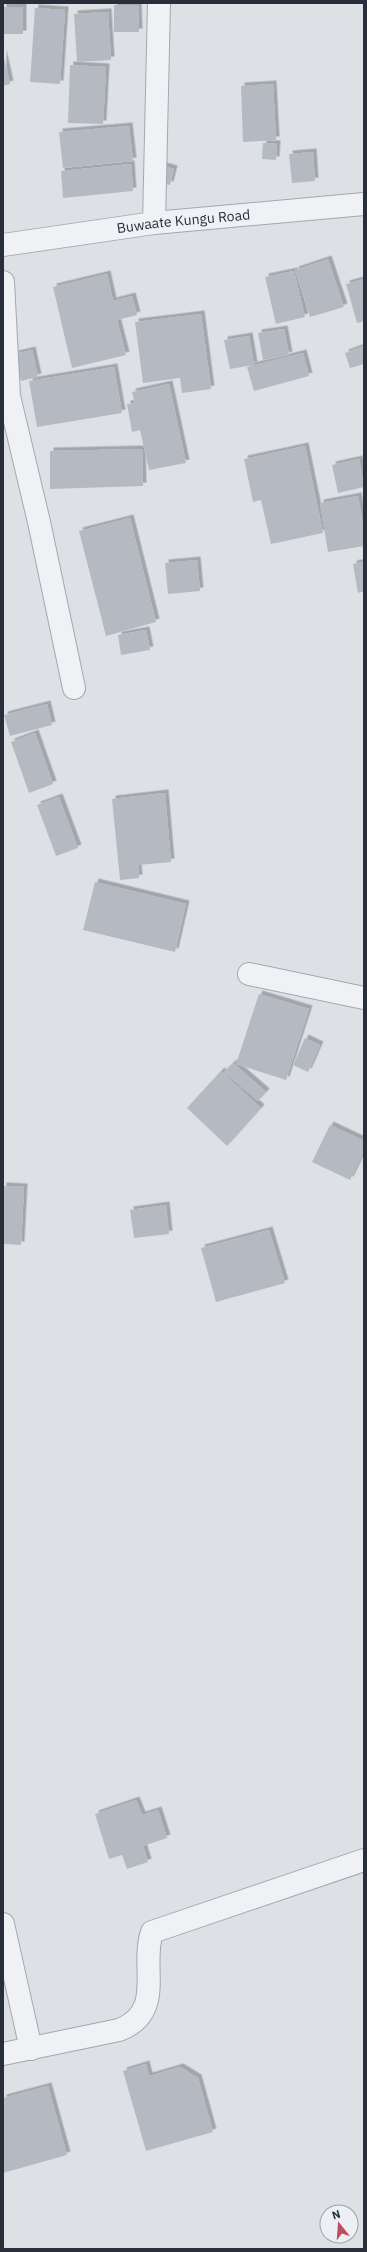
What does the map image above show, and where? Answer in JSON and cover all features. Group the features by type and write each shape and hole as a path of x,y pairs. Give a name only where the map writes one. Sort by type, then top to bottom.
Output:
{"street":[{"path":"154,224 159,3"},
{"name":"Buwaate Kungu Road","path":"3,245 154,224 364,204"},
{"path":"3,282 9,396 39,522 74,688"},
{"path":"249,974 364,998"},
{"path":"3,2054 119,2030 133,2025 144,2009 149,1993 150,1976 147,1945 152,1932 364,1860"},
{"path":"3,1924 31,2049"}],"building":[{"path":"114,5 138,5 139,32 114,32"},
{"path":"3,7 23,7 23,34 3,34"},
{"path":"35,8 65,10 60,84 30,82"},
{"path":"108,12 111,60 77,62 74,14"},
{"path":"3,53 10,84 3,86"},
{"path":"70,65 106,67 103,124 68,123"},
{"path":"273,84 276,140 243,142 241,86"},
{"path":"129,126 133,161 63,168 59,132"},
{"path":"263,143 277,144 276,160 262,159"},
{"path":"313,152 315,181 292,183 289,154"},
{"path":"131,164 133,191 63,198 61,171"},
{"path":"163,166 174,169 170,185 159,183"},
{"path":"328,259 344,307 310,317 295,270"},
{"path":"294,271 305,317 276,324 265,277"},
{"path":"107,274 113,301 132,296 137,315 117,320 126,355 72,368 53,287"},
{"path":"364,279 364,321 357,323 346,284"},
{"path":"201,314 211,389 182,393 180,378 143,383 135,322"},
{"path":"284,329 289,355 263,360 258,333"},
{"path":"249,336 254,365 230,369 224,340"},
{"path":"364,346 364,364 350,368 345,353"},
{"path":"32,350 38,377 21,381 15,354"},
{"path":"303,353 309,376 254,391 247,367"},
{"path":"114,367 122,413 37,427 29,381"},
{"path":"169,384 186,463 149,470 140,430 132,432 127,404 135,403 132,392"},
{"path":"305,446 323,533 271,544 261,500 253,502 244,459"},
{"path":"142,449 143,486 50,489 50,451"},
{"path":"359,459 364,487 338,493 332,465"},
{"path":"358,496 364,531 364,546 328,552 320,503"},
{"path":"130,518 156,622 106,636 79,531"},
{"path":"197,560 200,591 168,594 165,563"},
{"path":"364,562 364,591 358,593 353,564"},
{"path":"146,630 150,650 121,655 118,635"},
{"path":"47,704 52,725 10,736 4,715"},
{"path":"35,733 53,784 29,793 11,742"},
{"path":"165,793 171,862 138,865 139,878 120,880 112,799"},
{"path":"59,797 78,848 56,856 37,805"},
{"path":"95,882 186,904 175,952 83,930"},
{"path":"259,994 309,1009 286,1080 236,1064"},
{"path":"305,1038 320,1045 308,1072 293,1065"},
{"path":"233,1063 266,1092 258,1101 224,1072"},
{"path":"221,1071 261,1108 227,1146 187,1108"},
{"path":"330,1125 364,1141 364,1151 350,1180 312,1162"},
{"path":"3,1186 24,1187 21,1245 3,1244"},
{"path":"166,1205 169,1234 134,1238 130,1210"},
{"path":"269,1230 285,1283 216,1302 201,1248"},
{"path":"136,1800 142,1815 158,1810 167,1838 143,1846 148,1862 127,1869 122,1855 109,1859 95,1814"},
{"path":"146,2064 149,2076 180,2067 198,2078 213,2132 146,2151 123,2071"},
{"path":"48,2086 67,2155 3,2173 3,2098"}]}
